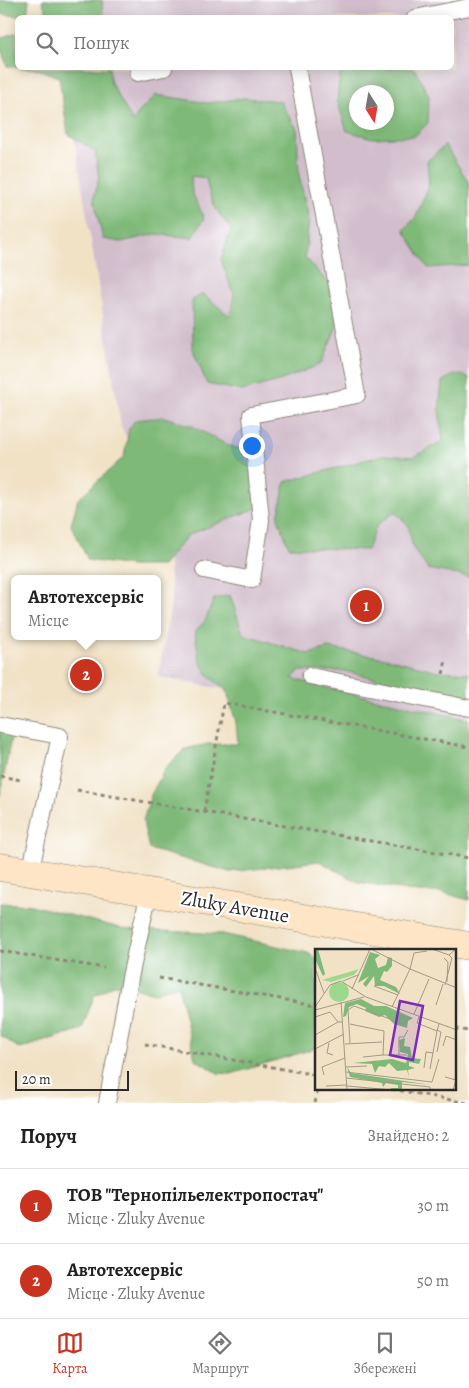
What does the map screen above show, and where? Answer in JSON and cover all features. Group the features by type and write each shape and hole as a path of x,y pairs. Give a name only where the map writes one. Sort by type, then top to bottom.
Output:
{"main road":[{"name":"Zluky Avenue","path":"0,867 469,946"}],"lane":[{"path":"430,15 469,7"},
{"path":"138,73 154,70"},
{"path":"204,570 252,580 261,520 251,415 357,395 297,70"},
{"path":"310,676 469,708"},
{"path":"0,725 60,736 30,872"},
{"path":"107,1103 149,892"}],"path":[{"path":"204,811 224,703 469,747"},
{"path":"0,776 469,858"},
{"path":"456,1029 469,1031"},
{"path":"119,1039 315,1076"},
{"path":"315,1103 318,1090"},
{"path":"397,1090 467,1103"}],"shaded area":[{"path":"52,0 469,0 469,735 158,677 172,597 164,514 121,426 63,70 454,70 454,15 54,15"}],"green space":[{"path":"0,0 29,0 27,15 0,14"},
{"path":"42,0 102,0 103,15 45,15 47,14"},
{"path":"15,34 15,67 7,66 0,46 0,39"},
{"path":"40,70 109,70 111,83 133,122 140,111 156,95 209,103 244,98 280,101 297,129 299,176 309,219 305,257 329,284 337,326 321,364 282,380 242,391 207,384 193,350 192,300 203,294 230,316 234,295 221,260 231,229 214,205 206,178 191,176 192,192 204,218 192,238 156,234 121,242 103,239 94,197 99,178 95,151 68,134 59,77"},
{"path":"341,70 415,70 429,96 428,123 415,136 372,138 347,131 337,100"},
{"path":"445,145 469,183 469,265 428,268 404,230 416,217 429,185 427,161"},
{"path":"456,374 469,377 469,577 428,569 413,548 408,525 395,512 377,525 367,550 289,547 278,518 285,482 383,455 414,457 443,441 439,410 442,381"},
{"path":"164,417 192,426 227,445 240,449 257,477 257,508 188,535 162,566 131,566 88,560 71,525 78,499 124,457 129,429 135,420"},
{"path":"230,595 243,634 309,654 328,648 386,658 438,671 469,673 469,708 413,688 345,671 300,671 292,678 469,720 469,900 440,892 418,892 358,882 319,861 230,872 149,849 143,821 151,795 166,767 185,749 208,744 238,744 236,722 226,689 205,671 199,659 195,632 205,621 214,599"},
{"path":"0,731 12,733 0,796"},
{"path":"0,903 31,905 124,929 223,934 308,953 315,958 315,1048 231,1074 218,1073 195,1059 178,985 155,993 115,984 94,996 82,1029 20,1049 0,1035"}],"place":[{"name":"ТОВ \"Тернопільелектропостач\"","path":"366,606"},
{"name":"Автотехсервіс","path":"86,675"}]}
